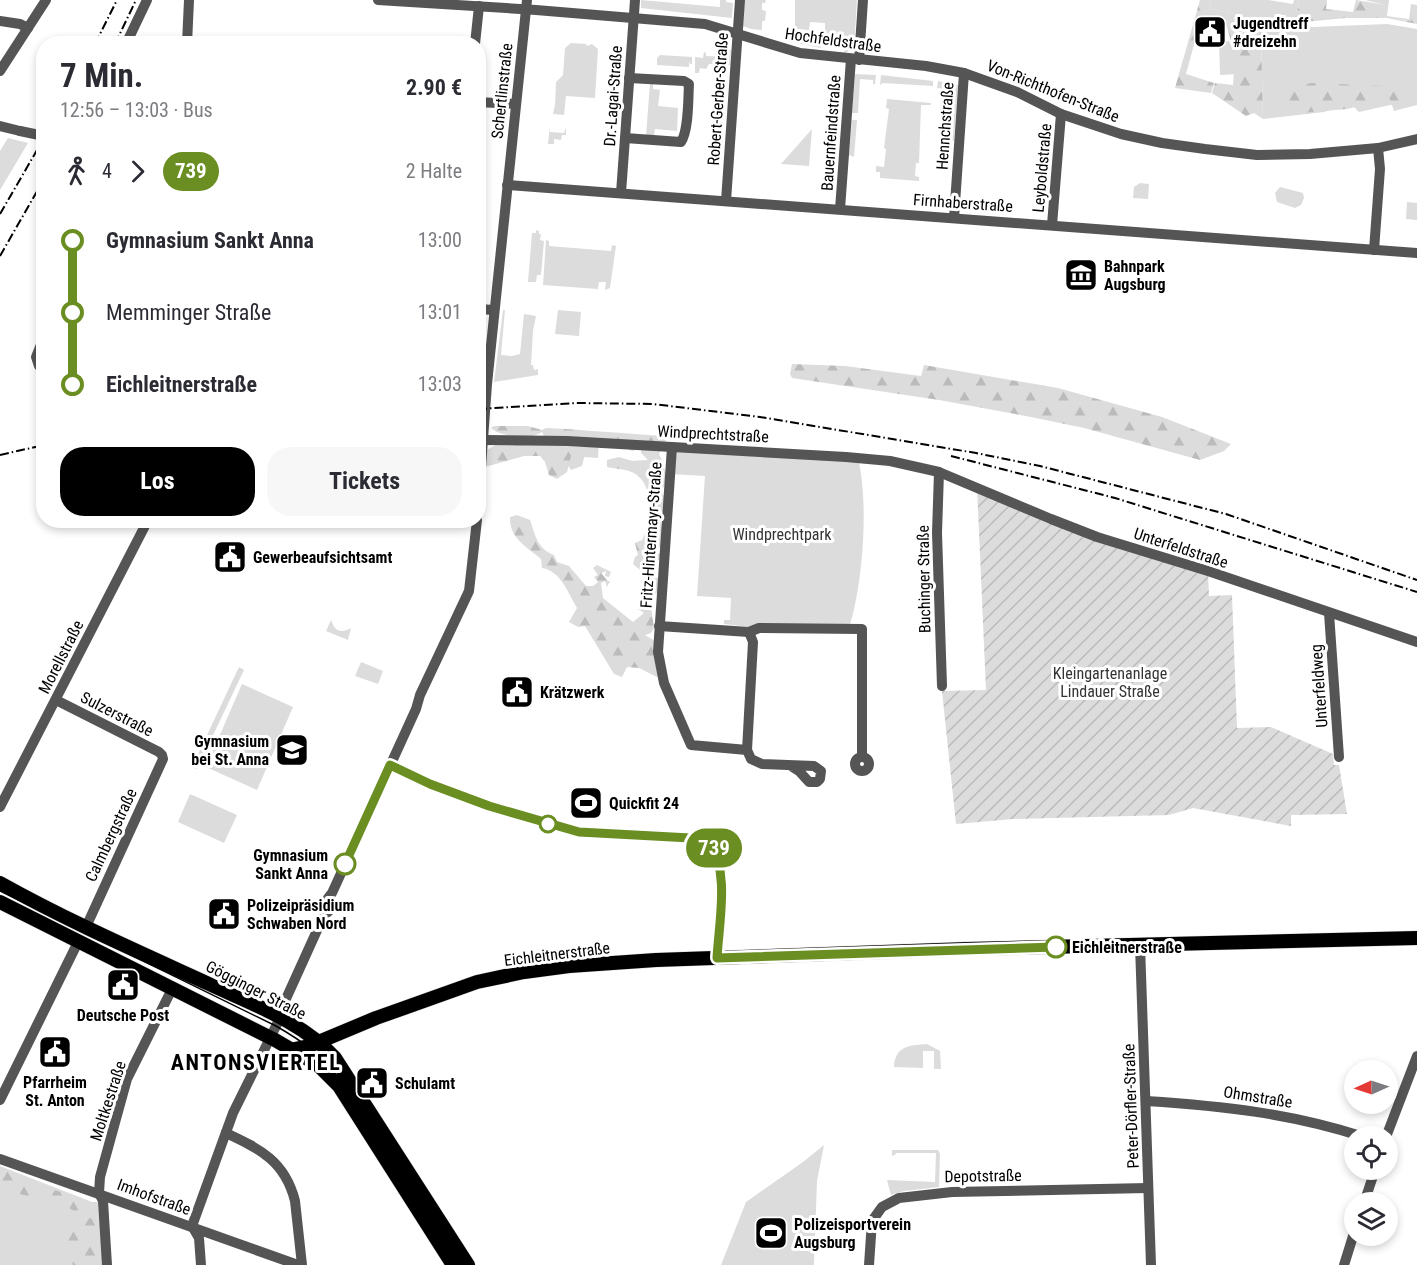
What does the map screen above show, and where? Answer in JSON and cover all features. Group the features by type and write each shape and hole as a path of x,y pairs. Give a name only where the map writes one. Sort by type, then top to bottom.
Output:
{"main road":[{"name":"Gögginger Straße","path":"0,883 86,927 280,1018 318,1042 335,1058 468,1265"},
{"path":"0,902 270,1037 318,1065 339,1086 453,1265"},
{"name":"Eichleitnerstraße","path":"290,1050 305,1048 427,999 492,979 524,972 579,966 717,958 967,949 1417,938"}],"street":[{"path":"0,72 46,0"},
{"path":"130,36 147,0"},
{"path":"187,36 189,0"},
{"name":"Hochfeldstraße","path":"378,0 479,6 526,5 705,24 800,53 926,66 964,73"},
{"name":"Dr.-Lagai-Straße","path":"621,193 635,0"},
{"name":"Robert-Gerber-Straße","path":"726,201 740,0"},
{"name":"Bauernfeindstraße","path":"840,209 863,0"},
{"name":"Schertlinstraße","path":"486,405 526,5"},
{"path":"476,36 479,6"},
{"path":"0,21 20,24 27,28"},
{"name":"Von-Richthofen-Straße","path":"964,73 1017,92 1061,114 1130,137 1234,153 1310,154 1378,148 1417,139"},
{"name":"Hennchstraße","path":"954,218 964,73"},
{"path":"625,138 681,142 685,136 689,84 684,81 629,78"},
{"path":"486,102 516,104"},
{"name":"Leyboldstraße","path":"1052,225 1061,114"},
{"path":"0,126 36,133"},
{"path":"1374,250 1380,169 1378,148"},
{"name":"Firnhaberstraße","path":"507,185 1417,253"},
{"path":"486,310 494,310"},
{"name":"Windprechtstraße","path":"486,440 567,441 875,459 939,472"},
{"name":"Fritz-Hintermayr-Straße","path":"672,447 659,626 658,652 661,674 691,745 747,750 751,759 758,763 791,766"},
{"name":"Unterfeldstraße","path":"939,472 1097,537 1209,571 1417,642"},
{"name":"Buchinger Straße","path":"939,472 937,518 942,686"},
{"name":"Morellstraße","path":"0,807 144,528"},
{"path":"201,1265 199,1238 192,1226 233,1113 280,1018 285,1001 324,915 330,910 333,902 332,894 416,709 418,699 469,591 476,528"},
{"name":"Unterfeldweg","path":"1329,613 1339,757"},
{"name":"Fritz-Hintermayr-Straße","path":"659,626 749,632 759,628 862,629 862,757"},
{"path":"747,750 753,642 749,632"},
{"name":"Sulzerstraße","path":"57,700 162,755"},
{"name":"Calmbergstraße","path":"86,927 163,759 162,755"},
{"path":"390,765 430,784 489,806 579,832 709,839 716,856 721,886 722,920 717,958"},
{"path":"0,1100 80,940"},
{"name":"Peter-Dörfler-Straße","path":"1140,945 1151,1265"},
{"name":"Moltkestraße","path":"106,1265 103,1201 99,1193 100,1177 123,1092 172,989"},
{"path":"1390,1126 1417,1056"},
{"name":"Ohmstraße","path":"1146,1101 1258,1111 1308,1120 1344,1131"},
{"path":"226,1133 262,1151 282,1170 295,1201 300,1265"},
{"name":"Imhofstraße","path":"0,1159 192,1226 201,1232 300,1265"},
{"name":"Depotstraße","path":"869,1265 872,1221 882,1207 899,1198 952,1192 1148,1188"},
{"path":"1344,1265 1350,1246"}],"green space":[{"path":"641,0 720,7 720,0 726,0 726,2 733,3 732,18 641,8"},
{"path":"744,0 766,0 762,3 762,10 766,11 765,21 762,21 762,30 743,26"},
{"path":"795,0 857,0 854,49 844,53 845,45 825,45 825,23 810,22 809,30 795,29"},
{"path":"1200,0 1211,0 1209,9 1230,13 1297,13 1299,0 1327,0 1326,9 1353,12 1356,0 1386,5 1385,16 1411,21 1413,11 1417,12 1417,24 1387,18 1346,18 1261,26 1263,119 1254,113 1246,116 1212,93 1215,83 1233,85 1235,55 1226,24 1201,19 1186,74 1214,83 1211,93 1175,88"},
{"path":"1211,0 1268,0 1293,4 1294,0 1299,0 1297,13 1230,13 1209,9"},
{"path":"1365,0 1389,0 1387,16 1409,19 1411,4 1417,5 1417,12 1413,12 1412,21 1384,16 1385,5"},
{"path":"1387,24 1417,29 1417,99 1359,112 1353,106 1263,119 1261,29"},
{"path":"785,33 809,34 809,44 821,45 821,48 791,42 787,40"},
{"path":"1229,41 1238,58 1239,74 1220,75 1219,42"},
{"path":"571,43 587,46 592,44 598,49 595,98 566,96 564,115 553,114 556,82 563,75 565,48"},
{"path":"728,49 731,50 730,65 709,64 706,69 700,68 699,73 695,73 695,57 703,58 704,52 706,56 727,57"},
{"path":"660,55 692,57 692,64 689,61 689,67 657,65 657,58"},
{"path":"855,74 876,75 875,84 873,80 860,79 858,113 852,113"},
{"path":"881,75 933,81 933,86 883,83 880,85"},
{"path":"938,81 958,85 954,141 949,140 953,90 937,88"},
{"path":"650,83 653,83 653,89 660,90 658,106 678,108 677,131 655,129 654,136 646,136"},
{"path":"1310,83 1417,87 1417,105 1394,111 1390,99 1347,109 1290,114 1285,94"},
{"path":"887,99 931,103 931,105 921,105 919,163 916,163 915,176 919,177 919,181 880,178 880,172 876,172 876,166 884,167 889,109 886,108"},
{"path":"852,120 857,120 854,157 849,155"},
{"path":"550,126 550,132 564,133 566,128 566,135 562,135 561,140 554,139 554,144 548,144"},
{"path":"812,129 809,166 781,164"},
{"path":"8,138 28,143 0,190 0,151"},
{"path":"1140,183 1149,184 1148,199 1133,198 1134,187"},
{"path":"1280,187 1303,193 1304,198 1301,205 1295,208 1277,202 1275,193"},
{"path":"1407,202 1417,203 1417,220 1406,219"},
{"path":"536,230 541,234 540,240 544,241 541,275 537,275 536,282 528,282 532,233 536,233"},
{"path":"546,240 549,241 549,246 611,251 612,245 616,246 610,288 605,290 606,282 599,282 598,289 543,285"},
{"path":"503,310 505,310 501,355 520,354 524,314 536,316 531,365 534,370 538,369 538,375 494,382"},
{"path":"558,310 581,312 579,336 555,334"},
{"path":"792,364 845,366 921,376 924,365 1058,388 1162,417 1231,444 1224,451 1200,460 1084,428 1026,416 939,400 792,378 790,374"},
{"path":"494,426 528,426 542,430 546,428 668,436 659,454 665,473 665,483 661,492 665,498 663,512 650,500 646,486 636,474 607,467 607,460 619,457 632,461 648,460 641,453 641,447 633,451 629,450 625,442 599,439 598,458 571,456 567,472 557,479 549,475 545,462 540,456 524,456 486,467 486,450 497,444 590,447 544,436 542,432 524,437 501,434 491,428"},
{"name":"Windprechtpark","path":"672,447 858,458 863,497 863,543 858,589 849,628 759,628 724,624 724,620 730,620 731,598 697,596 705,476 670,474"},
{"path":"566,453 585,454 582,466 571,470 566,463"},
{"name":"Kleingartenanlage Lindauer Straße","path":"977,487 1208,571 1209,596 1232,595 1237,728 1271,727 1333,754 1334,765 1339,765 1347,814 1291,815 1291,826 1193,808 1169,815 1013,819 956,824 942,691 986,690"},
{"path":"517,515 530,520 536,537 544,549 554,555 557,562 569,566 586,586 593,586 598,582 594,577 598,575 593,568 597,565 611,572 609,577 605,576 606,571 601,573 610,581 607,587 605,581 601,583 603,598 633,622 644,613 638,609 643,602 639,595 643,594 645,583 651,577 659,578 664,586 650,599 654,628 651,633 645,635 655,641 659,675 657,677 639,668 627,667 622,677 614,674 585,626 578,627 569,622 577,608 559,578 549,570 542,568 541,559 512,531 510,517"},
{"path":"661,520 663,544 658,549 654,549 657,554 660,553 660,559 655,562 651,559 650,562 654,568 647,576 633,564 638,555 635,543 642,540 647,530 656,527"},
{"path":"331,620 338,630 344,631 351,628 348,640 326,631"},
{"path":"361,662 383,671 378,684 355,676"},
{"path":"239,667 244,670 197,769 192,767"},
{"path":"242,684 293,707 257,790 206,767"},
{"path":"190,794 237,815 224,843 178,822"},
{"path":"927,1044 940,1051 941,1069 934,1069 934,1051 923,1051 923,1068 894,1067 897,1055 904,1048"},
{"name":"Polizeisportverein Augsburg","path":"824,1145 817,1181 814,1265 721,1265 746,1202"},
{"path":"892,1150 938,1150 940,1154 939,1187 904,1191 891,1195 887,1180 935,1182 936,1153 896,1153 892,1156"},
{"path":"0,1166 92,1202 100,1202 105,1265 0,1265"},
{"path":"0,1167 33,1184 82,1198 77,1212 46,1197 27,1196 0,1188"},
{"path":"104,1207 108,1265 73,1265 57,1244"}],"tram line":[{"path":"0,891 276,1026 312,1050 343,1079 462,1265"}],"railway":[{"path":"99,36 117,0"},
{"path":"119,36 136,0"},
{"path":"0,214 36,152"},
{"path":"0,256 36,193"},
{"path":"486,409 577,403 653,404 760,417 976,453 1040,466 1226,514 1417,580"},
{"path":"0,455 36,447"},
{"path":"951,456 1115,498 1417,592"}],"bus line":[{"name":"739","path":"345,864 390,765 430,784 489,806 579,832 709,839 716,856 721,886 722,920 717,958 1056,947"}],"place":[{"name":"Jugendtreff #dreizehn","path":"1210,32"},
{"name":"Bahnpark Augsburg","path":"1081,275"},
{"name":"Gewerbeaufsichtsamt","path":"230,557"},
{"name":"Krätzwerk","path":"517,692"},
{"name":"Gymnasium bei St. Anna","path":"292,750"},
{"name":"Quickfit 24","path":"586,803"},
{"name":"Gymnasium Sankt Anna","path":"345,864"},
{"name":"Polizeipräsidium Schwaben Nord","path":"224,914"},
{"name":"Eichleitnerstraße","path":"1056,947"},
{"name":"Deutsche Post","path":"123,985"},
{"name":"Pfarrheim St. Anton","path":"55,1052"},
{"name":"Schulamt","path":"372,1083"},
{"name":"Polizeisportverein Augsburg","path":"771,1233"}],"district":[{"name":"ANTONSVIERTEL","path":"256,1062"}]}
